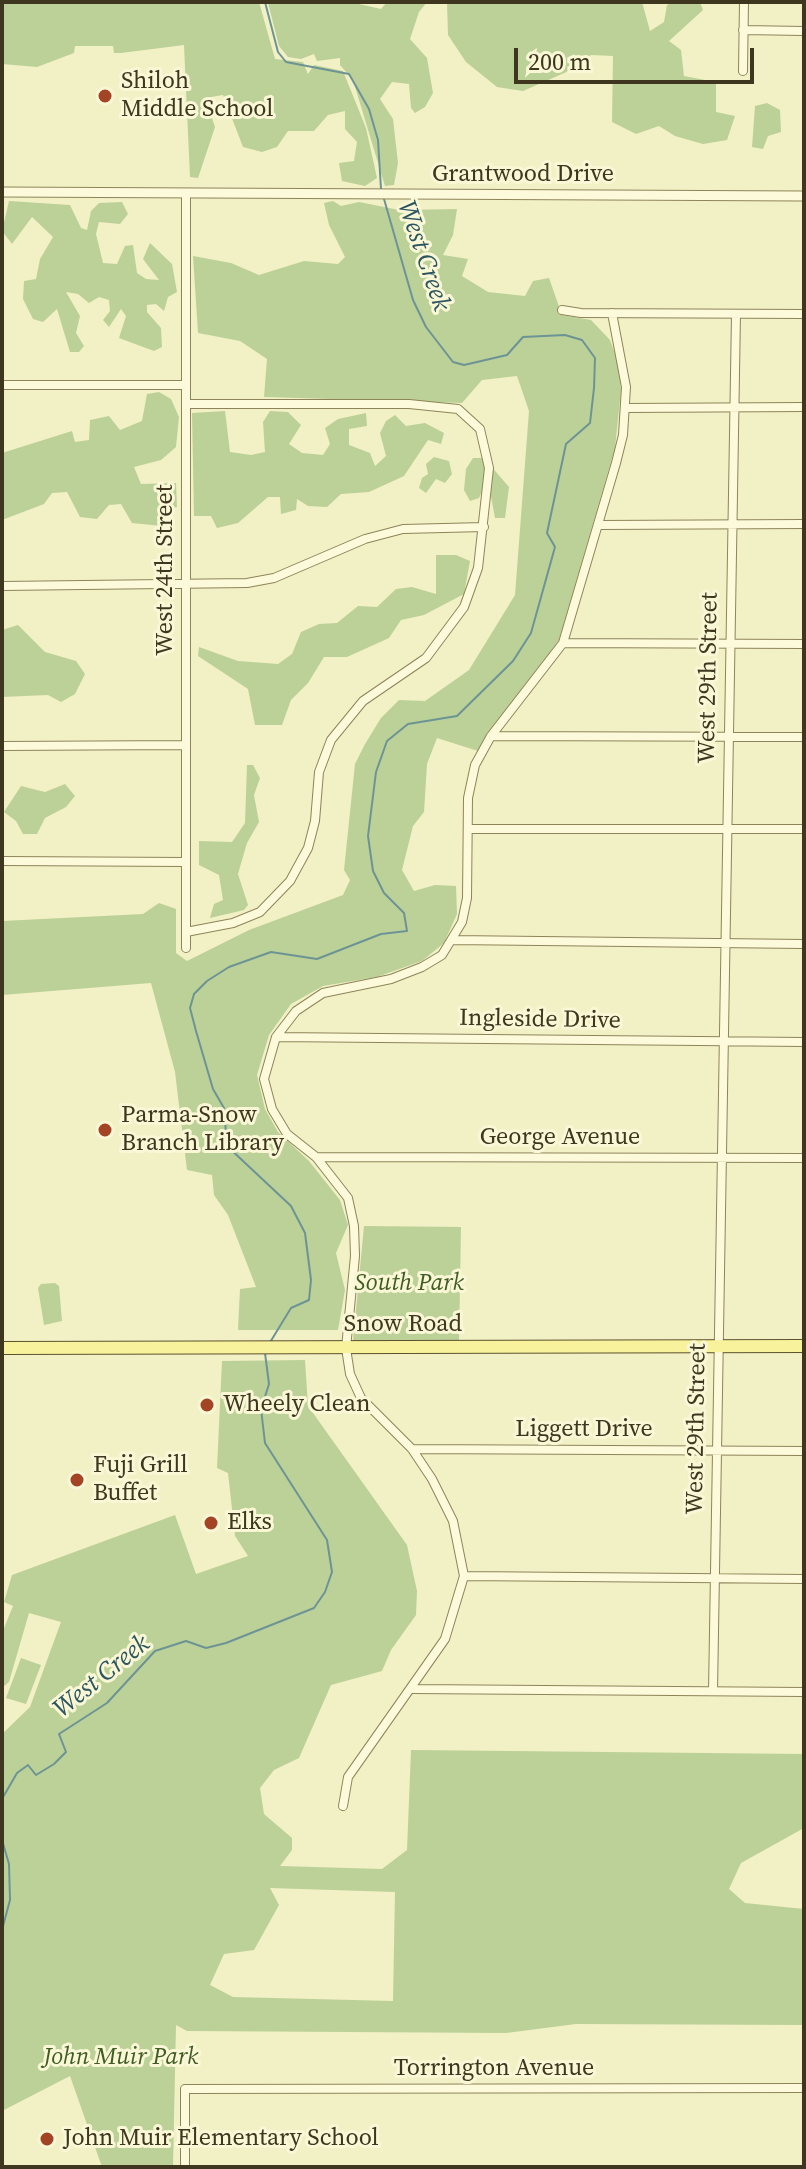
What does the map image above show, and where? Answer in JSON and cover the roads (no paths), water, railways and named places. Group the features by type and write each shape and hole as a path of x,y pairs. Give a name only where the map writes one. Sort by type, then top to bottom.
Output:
{"main road":[{"name":"Snow Road","path":"2,1348 804,1346"}],"street":[{"path":"743,71 744,2"},
{"path":"743,30 804,31"},
{"name":"Grantwood Drive","path":"2,192 804,196"},
{"name":"West 24th Street","path":"186,193 186,948"},
{"path":"562,310 804,314"},
{"path":"343,1806 348,1777 386,1720 413,1689 445,1639 464,1576 453,1521 412,1449 361,1398 350,1374 346,1348 354,1226 348,1198 316,1157 287,1134 272,1109 264,1079 276,1037 296,1011 323,993 391,979 422,967 442,955 462,922 467,898 468,798 475,765 491,736 563,643 623,435 623,358 612,313"},
{"name":"West 29th Street","path":"713,1691 736,314"},
{"path":"2,385 186,385"},
{"path":"186,404 409,404 458,409 480,429 489,468 478,568 464,607 426,658 363,701 331,740 319,772 315,821 308,848 290,881 260,912 233,923 186,932"},
{"path":"625,408 804,407"},
{"path":"599,525 804,524"},
{"path":"2,586 247,583 274,578 365,539 403,529 484,527"},
{"path":"563,643 804,644"},
{"path":"491,736 804,737"},
{"path":"2,746 185,745"},
{"path":"469,829 804,829"},
{"path":"2,861 186,862"},
{"path":"453,940 804,944"},
{"name":"Ingleside Drive","path":"276,1037 804,1042"},
{"name":"George Avenue","path":"316,1157 722,1162 804,1158"},
{"name":"Liggett Drive","path":"412,1449 804,1451"},
{"path":"464,1576 804,1579"},
{"path":"413,1689 804,1692"},
{"name":"Torrington Avenue","path":"185,2167 185,2089 804,2088"}],"waterway":[{"name":"West Creek","path":"265,2 278,52 286,62 349,74 369,109 378,140 381,189"},
{"name":"West Creek","path":"269,1344 291,1308 309,1300 311,1280 305,1233 291,1206 227,1146 224,1108 213,1089 190,1008 194,994 229,967 271,952 317,959 381,934 407,931 404,913 384,893 373,871 368,836 376,772 387,741 408,724 457,716 513,661 531,633 555,547 547,533 566,444 590,423 594,388 595,358 582,340 565,335 523,337 507,355 464,365 453,362 426,327 413,300 384,199"},
{"name":"West Creek","path":"2,1799 17,1773 28,1765 36,1775 54,1764 66,1752 59,1734 107,1703 155,1651 186,1641 206,1648 226,1643 314,1608 325,1592 332,1572 327,1540 265,1443 261,1409 269,1384 265,1353"},
{"name":"West Creek","path":"2,1840 9,1864 10,1900 2,1930"}],"place":[{"name":"Shiloh Middle School","path":"105,96"},
{"name":"Parma-Snow Branch Library","path":"105,1130"},
{"name":"Wheely Clean","path":"207,1405"},
{"name":"Fuji Grill Buffet","path":"77,1480"},
{"name":"Elks","path":"211,1523"},
{"name":"John Muir Elementary School","path":"47,2139"}],"park label":[{"name":"South Park","path":"409,1284"},
{"name":"John Muir Park","path":"121,2058"}]}
